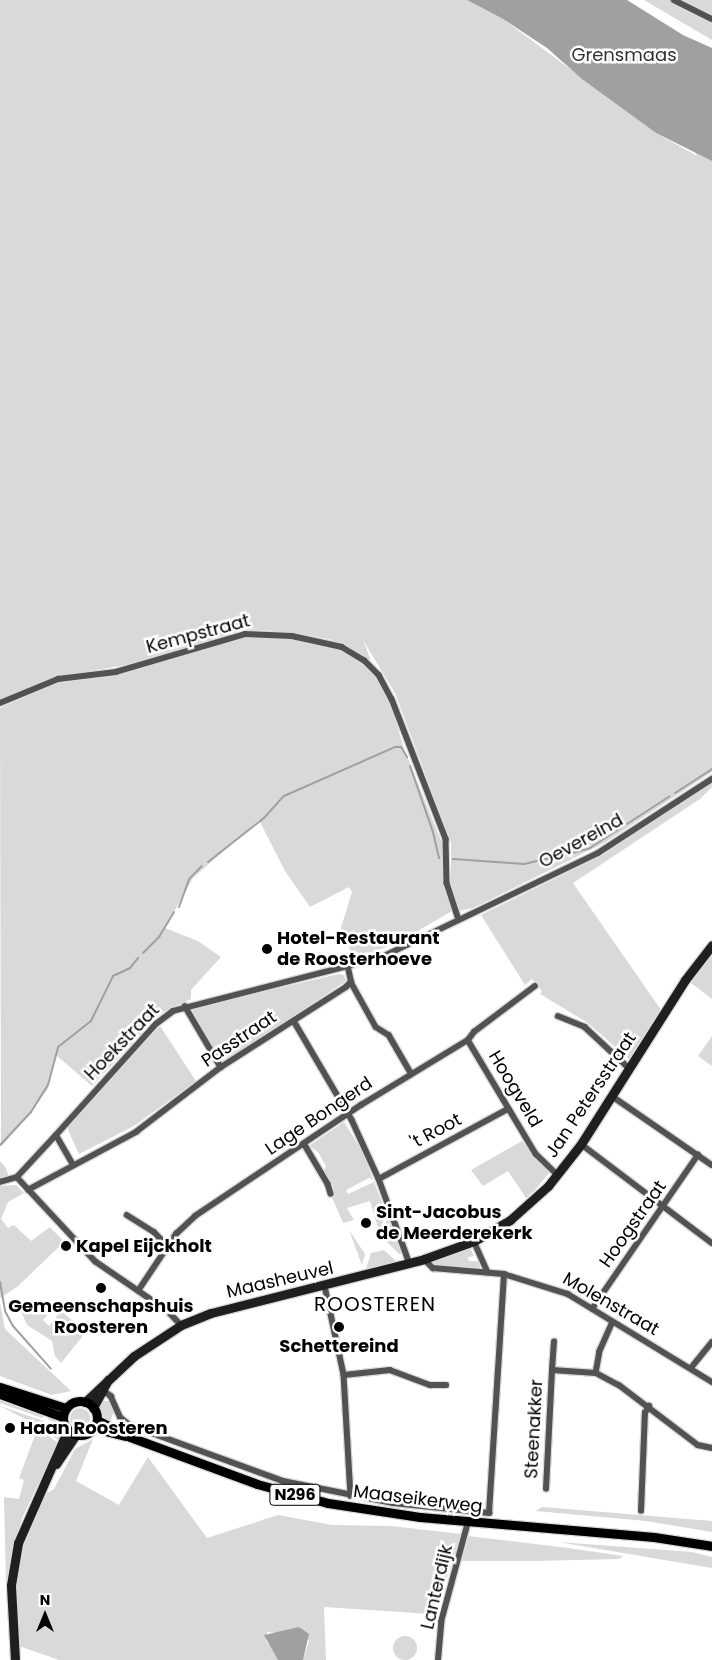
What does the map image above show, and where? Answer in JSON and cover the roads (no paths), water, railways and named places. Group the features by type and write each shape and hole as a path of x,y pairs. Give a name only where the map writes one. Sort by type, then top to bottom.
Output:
{"main road":[{"path":"0,1387 65,1413 72,1432 87,1434 95,1424 93,1408 85,1402 75,1402 65,1413"},
{"path":"0,1394 65,1413"},
{"name":"Maaseikerweg","path":"95,1424 257,1484 309,1499 397,1515 646,1536 712,1546"}],"street":[{"path":"674,0 712,19"},
{"name":"Kempstraat","path":"0,703 58,679 116,672 245,634 312,638 342,647 364,660 379,675 392,699 446,839 447,883 459,919"},
{"name":"Oevereind","path":"459,919 598,853 712,779"},
{"path":"411,1073 389,1035 376,1027 351,982 348,968 380,958 459,919"},
{"name":"Jan Petersstraat","path":"474,1241 528,1206 558,1174 612,1096 685,980 712,945"},
{"name":"Hoekstraat","path":"17,1177 156,1024 185,1006 348,968"},
{"name":"Passtraat","path":"28,1190 136,1132 221,1067 351,982"},
{"name":"Lage Bongerd","path":"138,1291 168,1246 195,1216 305,1145 411,1073 423,1070 468,1040 474,1032 535,986"},
{"path":"185,1006 221,1067"},
{"path":"558,1016 585,1027 629,1068"},
{"path":"294,1020 349,1115 379,1179 410,1264"},
{"name":"Hoogveld","path":"468,1040 536,1154 558,1174"},
{"path":"612,1096 712,1165"},
{"name":"'t Root","path":"379,1179 508,1109"},
{"path":"56,1135 73,1165"},
{"path":"580,1144 712,1243"},
{"path":"305,1145 328,1184 331,1194"},
{"name":"Hoogstraat","path":"592,1309 698,1155"},
{"path":"0,1182 17,1177 95,1261 168,1311 181,1325"},
{"path":"127,1215 154,1232 168,1246"},
{"path":"474,1241 488,1272"},
{"name":"Maasheuvel","path":"85,1402 140,1351 181,1325 211,1313 410,1264 474,1241"},
{"name":"Molenstraat","path":"424,1259 433,1268 504,1274 543,1284 592,1309 712,1382"},
{"path":"101,1388 130,1426 283,1481 351,1496 489,1513 504,1274"},
{"path":"325,1286 344,1375 351,1496"},
{"path":"596,1373 600,1351 612,1322"},
{"name":"Steenakker","path":"546,1489 554,1342"},
{"path":"690,1368 712,1342"},
{"path":"344,1375 390,1370 430,1385 446,1385"},
{"name":"Steenakker","path":"552,1370 596,1373 649,1406 698,1444 712,1448"},
{"name":"Maasheuvel","path":"93,1408 101,1388"},
{"path":"640,1511 645,1413 649,1406"},
{"path":"15,1660 11,1605 14,1562 25,1522 72,1432"},
{"name":"Lanterdijk","path":"438,1660 441,1622 468,1522"}],"waterway":[{"path":"208,862 264,818 284,796 395,747 401,747 407,757"},
{"path":"410,766 433,832 439,858"},
{"path":"675,793 712,769"},
{"path":"561,856 590,848 670,796"},
{"path":"453,859 524,864 555,857"},
{"path":"179,907 189,879 202,866"},
{"path":"143,953 159,937 174,912"},
{"path":"0,1145 31,1112 48,1085 58,1047 91,1021 113,976 130,968 138,958"},
{"path":"0,1282 5,1311 13,1326 51,1369"}],"place":[{"name":"Hotel-Restaurant de Roosterhoeve","path":"267,949"},
{"name":"Sint-Jacobus de Meerderekerk","path":"366,1223"},
{"name":"Kapel Eijckholt","path":"66,1246"},
{"name":"Gemeenschapshuis Roosteren","path":"101,1288"},
{"name":"Schettereind","path":"339,1327"},
{"name":"Haan Roosteren","path":"10,1428"}],"district":[{"name":"ROOSTEREN","path":"375,1304"}],"park label":[{"name":"Grensmaas","path":"624,55"}]}
